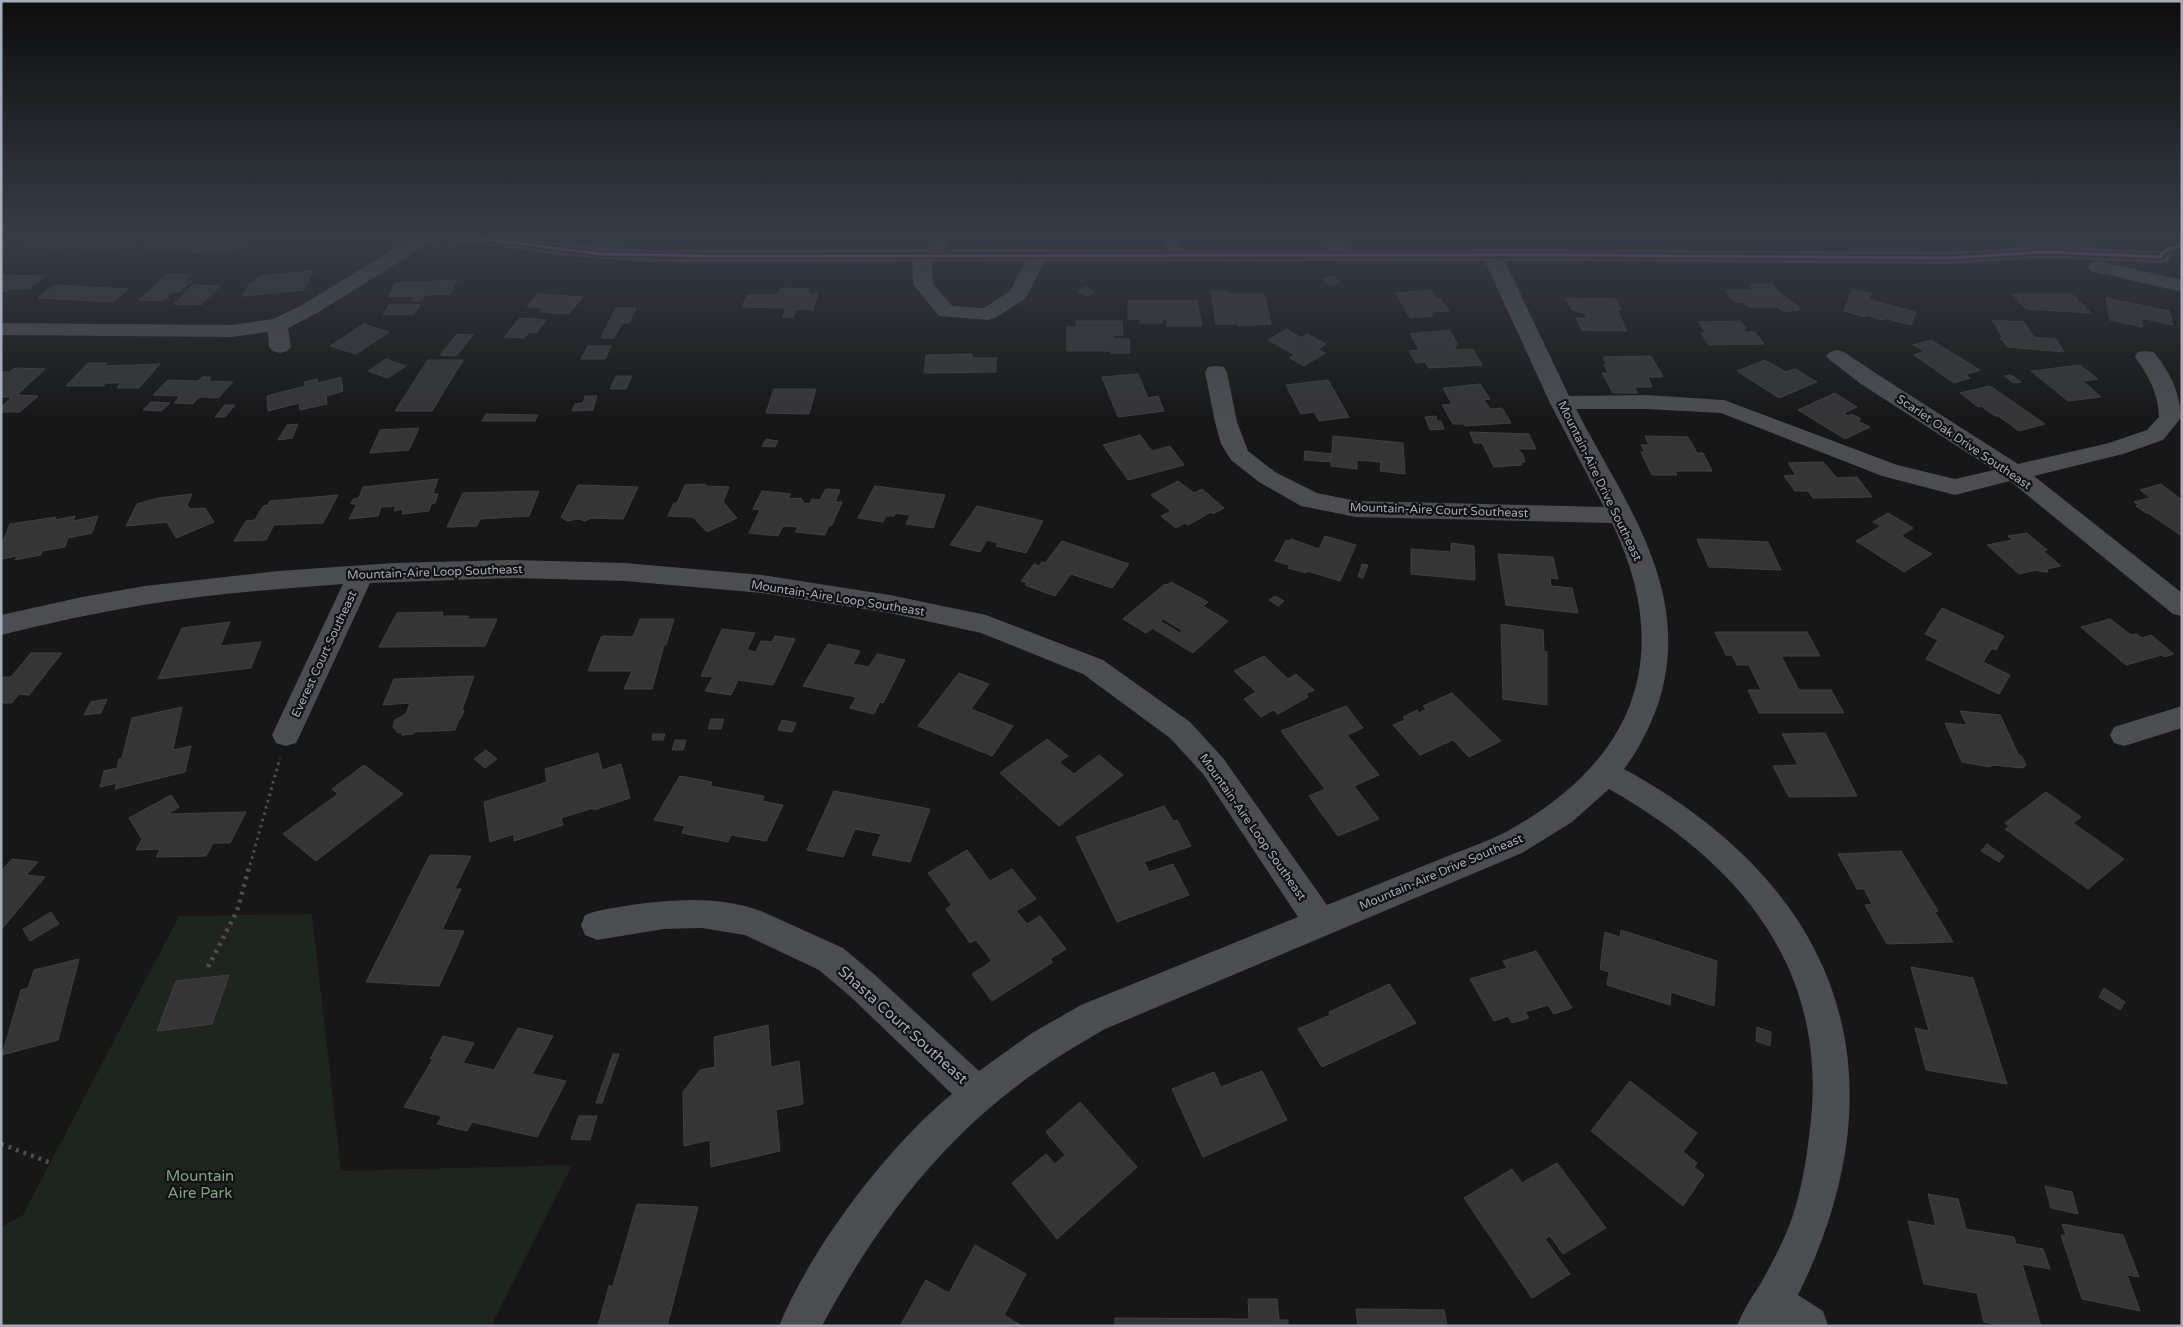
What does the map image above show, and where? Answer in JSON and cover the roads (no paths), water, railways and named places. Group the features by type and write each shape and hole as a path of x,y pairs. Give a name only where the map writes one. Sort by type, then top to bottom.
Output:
{"street":[{"path":"1,329 232,331 277,325 297,318 330,297"},
{"path":"934,297 946,312 988,314 1016,297"},
{"name":"Mountain-Aire Drive Southeast","path":"1321,923 1511,844 1558,816 1579,800 1605,773 1619,755 1641,717 1653,677 1656,637 1652,597 1640,561 1619,515 1561,403 1512,297"},
{"path":"277,325 280,347"},
{"name":"Scarlet Oak Drive Southeast","path":"1837,356 1869,379 2015,473 2182,607"},
{"path":"1561,403 1646,402 1724,407 1890,472 1956,487 2115,449 2155,435 2170,418 2170,398 2160,376 2146,357"},
{"name":"Mountain-Aire Court Southeast","path":"1216,372 1226,422 1233,444 1239,455 1267,477 1310,500 1356,509 1619,515"},
{"name":"Mountain-Aire Loop Southeast","path":"1,625 82,606 145,595 278,580 361,574 513,569 625,572 782,587 890,604 986,625 1093,667 1180,730 1213,766 1321,923"},
{"name":"Everest Court Southeast","path":"286,735 361,574"},
{"path":"2124,735 2182,718"},
{"path":"1605,773 1673,811 1705,836 1735,864 1762,895 1786,929 1805,965 1820,1003 1829,1042 1832,1082 1830,1128 1818,1199 1791,1269 1765,1314 1808,1326"},
{"name":"Shasta Court Southeast","path":"597,925 664,915 702,914 749,921 831,959 863,986 978,1093"},
{"path":"799,1326 816,1293 867,1213 894,1178 923,1146 978,1093 1061,1034 1094,1017 1321,923"}],"park label":[{"name":"Mountain Aire Park","path":"200,1184"}]}
